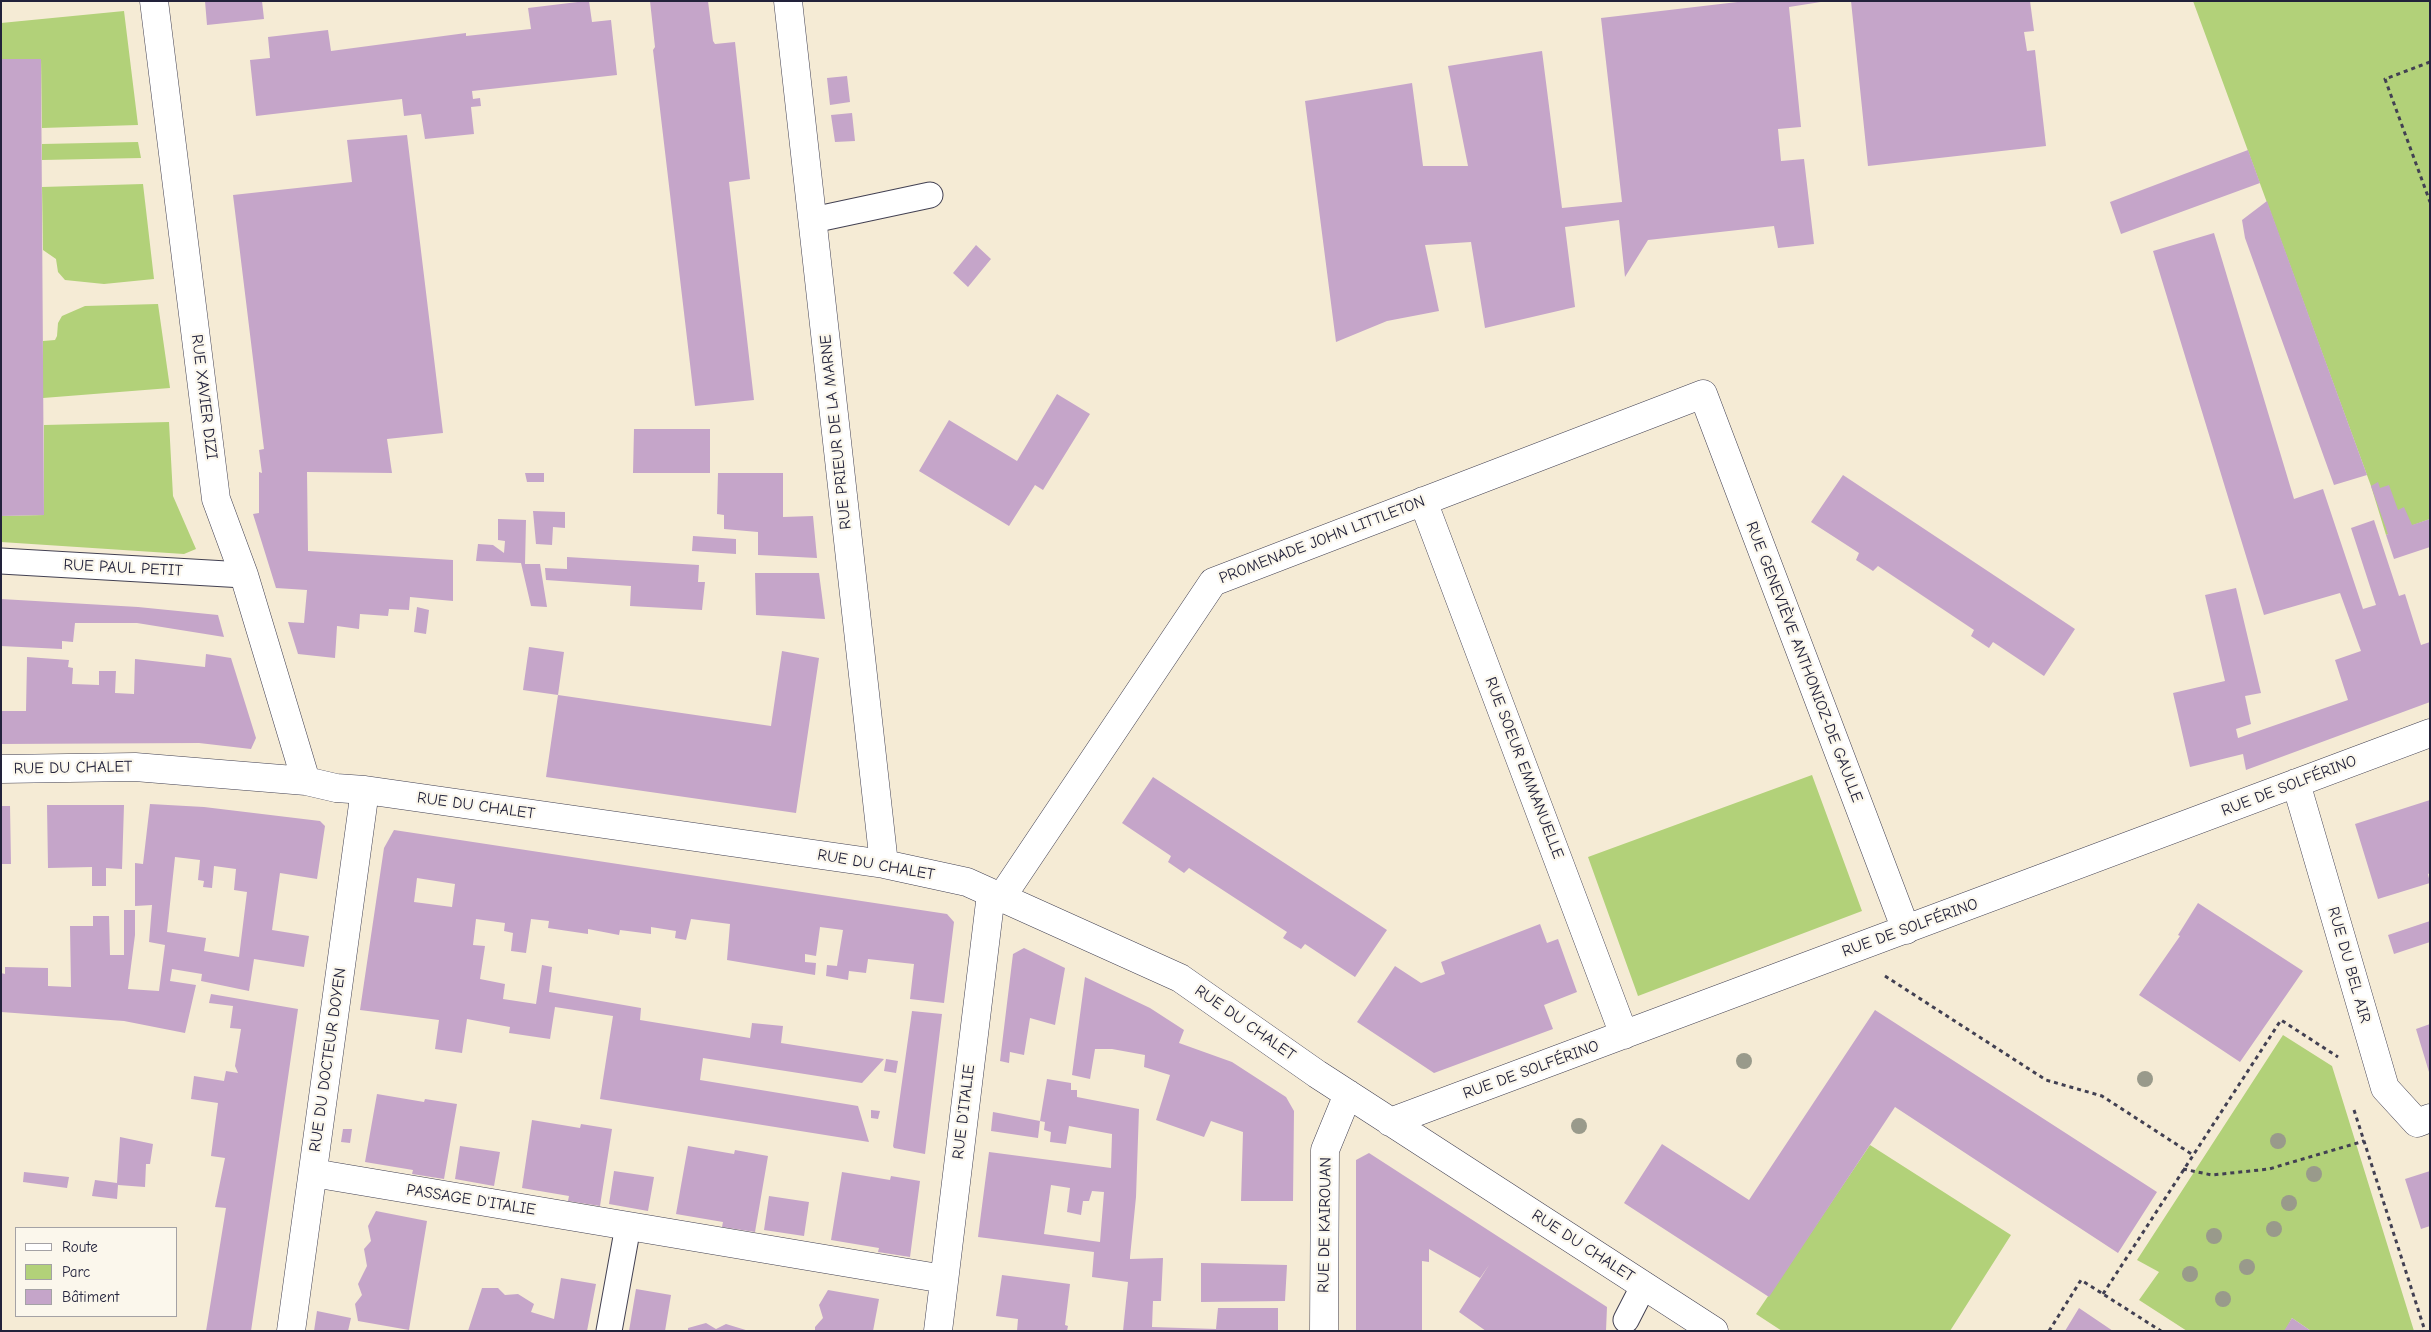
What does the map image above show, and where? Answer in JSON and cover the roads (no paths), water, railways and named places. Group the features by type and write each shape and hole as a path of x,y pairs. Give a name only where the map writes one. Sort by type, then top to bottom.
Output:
{"street":[{"name":"RUE XAVIER DIZI","path":"154,1 216,499 244,575 306,780"},
{"name":"RUE PRIEUR DE LA MARNE","path":"788,1 884,864"},
{"name":"PROMENADE JOHN LITTLETON","path":"996,896 1213,582 1702,394"},
{"name":"RUE GENEVIÈVE ANTHONIOZ-DE GAULLE","path":"1702,394 1906,930"},
{"name":"RUE SOEUR EMMANUELLE","path":"1424,501 1624,1035"},
{"name":"RUE DE SOLFÉRINO","path":"1390,1122 2430,733"},
{"name":"RUE DU CHALET","path":"1,769 135,767 306,780 336,788 365,790 884,864 968,882 1180,978 1390,1122 1714,1331"},
{"name":"RUE DU BEL AIR","path":"2296,783 2385,1088 2417,1123 2430,1118"},
{"name":"RUE DU DOCTEUR DOYEN","path":"291,1331 365,790"},
{"name":"RUE D'ITALIE","path":"938,1331 996,896"},
{"name":"RUE DE KAIROUAN","path":"1324,1331 1326,1150 1348,1094"},
{"name":"PASSAGE D'ITALIE","path":"313,1173 944,1279"}],"lane":[{"path":"812,220 930,195"},
{"name":"RUE PAUL PETIT","path":"1,561 244,575"},
{"path":"609,1331 628,1226"},
{"name":"RUE DU CHALET","path":"1626,1320 1644,1285"}]}
